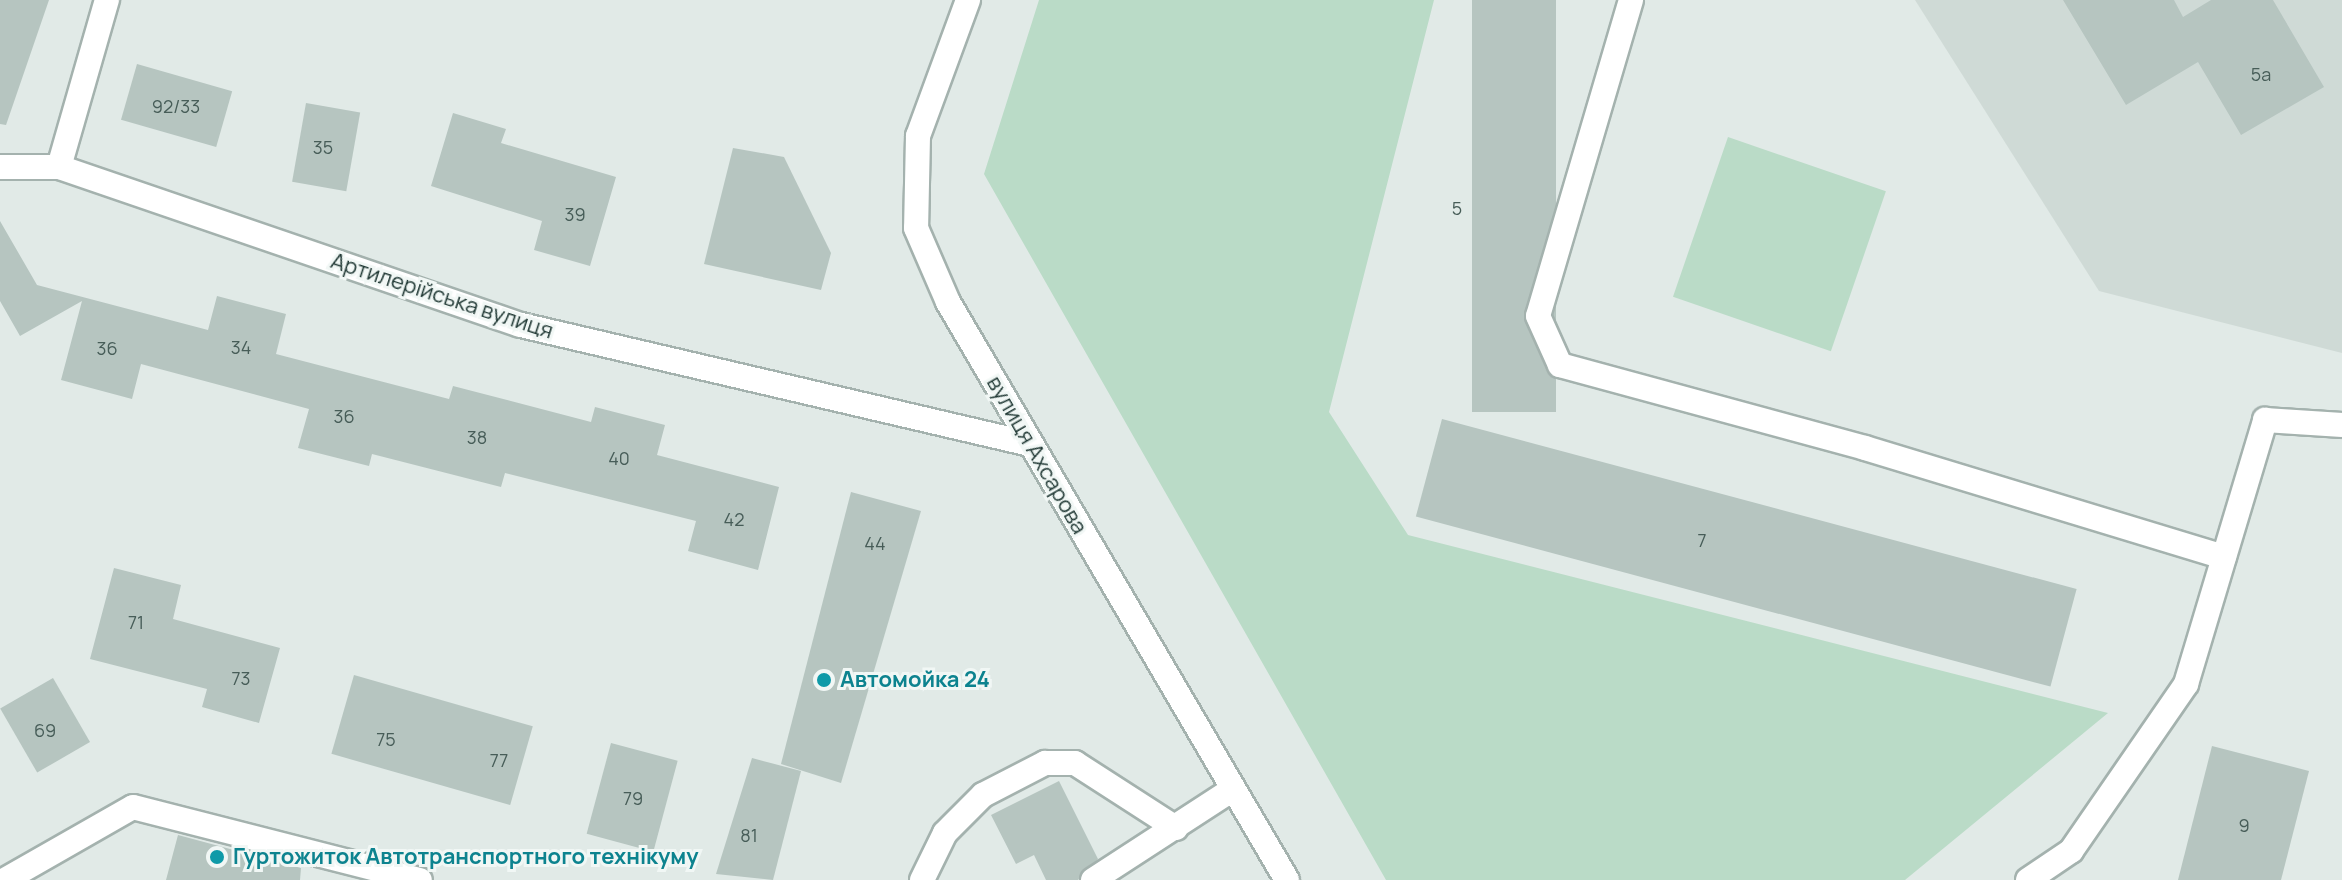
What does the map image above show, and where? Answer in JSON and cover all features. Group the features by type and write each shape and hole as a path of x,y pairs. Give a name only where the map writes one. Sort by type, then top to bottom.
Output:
{"street":[{"path":"59,167 107,0"},
{"name":"вулиця Ахсарова","path":"968,0 918,136 916,228 948,302 1287,880"},
{"path":"1631,0 1538,316 1560,365 1865,448 2224,557"},
{"name":"Артилерійська вулиця","path":"0,167 59,167 521,325 1030,444"},
{"path":"2028,880 2071,851 2186,684 2265,420 2342,425"},
{"path":"922,880 945,833 983,795 1045,763 1075,763 1176,828"},
{"path":"1093,880 1233,789"},
{"path":"5,880 133,807 420,880"}],"shaded area":[{"path":"1915,0 2342,0 2342,353 2099,291"}],"green space":[{"path":"1039,0 1434,0 1329,412 1408,535 2108,713 1905,880 1386,880 984,174"},
{"path":"1728,137 1886,191 1831,351 1673,297"}],"building":[{"path":"0,0 49,0 6,125 0,124"},
{"path":"1472,0 1556,0 1556,412 1472,412"},
{"path":"2063,0 2174,0 2183,17 2211,0 2273,0 2324,87 2241,135 2198,62 2126,105"},
{"path":"137,64 232,91 216,147 121,120"},
{"path":"306,103 360,113 346,191 292,182"},
{"path":"453,113 506,129 501,143 616,177 590,266 534,250 542,221 431,186"},
{"path":"733,148 784,157 831,253 821,290 704,264"},
{"path":"0,221 37,285 208,330 217,296 286,314 276,354 449,399 453,386 591,422 595,407 665,425 657,455 779,487 758,570 688,551 696,521 505,473 501,487 372,454 369,466 298,448 309,409 141,364 132,399 61,380 82,301 20,336 0,301"},
{"path":"1442,419 2077,589 2050,687 1416,517"},
{"name":"Автомойка 24","path":"851,492 921,511 841,783 781,764"},
{"path":"114,568 181,585 173,619 280,648 259,723 202,707 207,689 90,659"},
{"path":"354,675 533,726 510,805 331,754"},
{"path":"53,678 90,742 37,773 0,708"},
{"path":"611,743 678,761 653,852 587,834"},
{"path":"2212,746 2309,771 2281,880 2178,880"},
{"path":"752,758 801,771 773,880 716,874"},
{"path":"1059,781 1098,859 1078,880 1046,880 1034,855 1016,864 991,815"},
{"name":"Гуртожиток Автотранспортного технікуму","path":"178,835 301,868 300,880 166,880"}],"place":[{"name":"Автомойка 24","path":"824,680"},
{"name":"Гуртожиток Автотранспортного технікуму","path":"217,857"}]}
